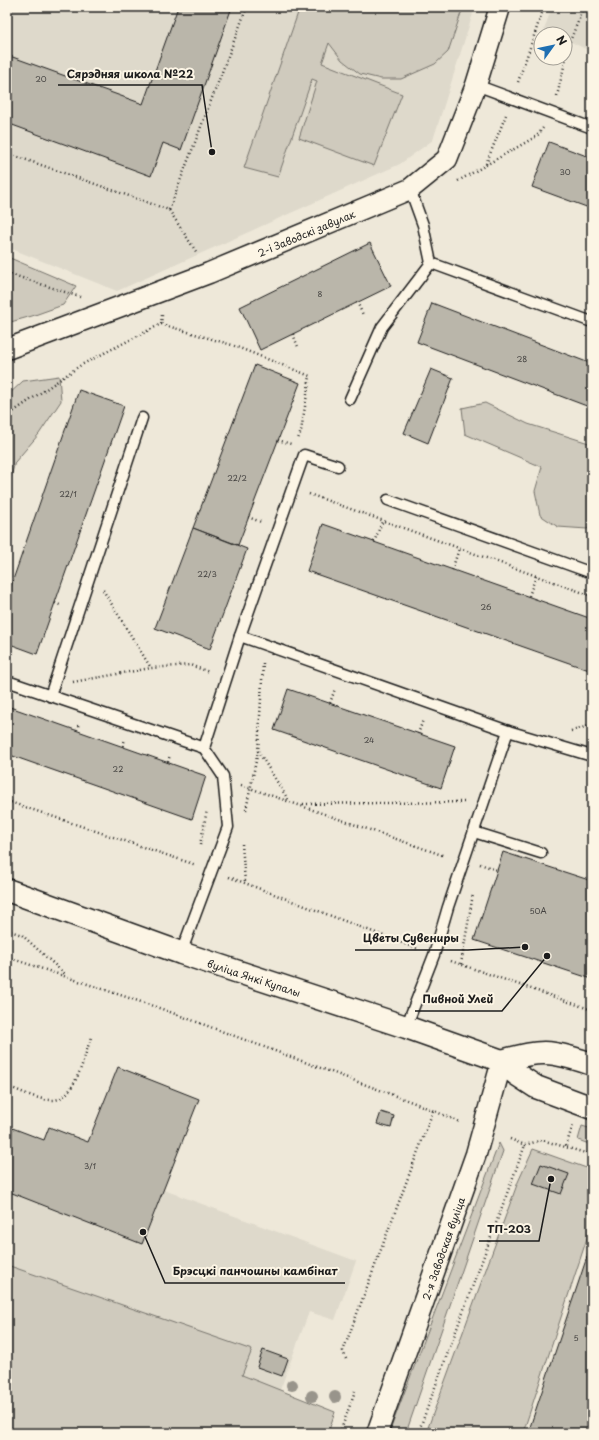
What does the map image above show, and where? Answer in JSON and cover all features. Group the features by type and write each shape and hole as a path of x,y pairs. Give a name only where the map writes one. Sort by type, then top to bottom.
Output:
{"main road":[{"name":"вуліца Янкі Купалы","path":"7,890 181,953 406,1027 502,1061 516,1074 536,1087 592,1108"},
{"path":"502,1061 524,1055 542,1053 555,1054 592,1064"}],"street":[{"name":"2-і Заводскі завулак","path":"7,349 209,273 410,188 447,159 476,85 500,7"},
{"name":"2-я Заводская вуліца","path":"377,1433 476,1154 502,1061"}],"lane":[{"path":"476,85 592,128"},
{"path":"350,399 382,327 431,263 423,226 410,188"},
{"path":"431,263 592,322"},
{"path":"50,696 142,418"},
{"path":"204,748 240,636 304,455 338,466"},
{"path":"388,500 592,573"},
{"path":"240,636 508,731 592,756"},
{"path":"7,681 204,748 223,776 228,827 181,953"},
{"path":"406,1027 434,955 448,907 508,731"},
{"path":"474,832 541,853"}],"path":[{"path":"169,210 247,7"},
{"path":"573,34 584,7"},
{"path":"7,153 169,210 198,255"},
{"path":"7,273 85,299"},
{"path":"357,302 363,315"},
{"path":"7,416 81,365 161,324 232,345 310,376 301,431"},
{"path":"293,334 298,347"},
{"path":"278,440 296,445"},
{"path":"292,488 382,522 592,596"},
{"path":"248,517 262,522"},
{"path":"374,542 382,522"},
{"path":"452,570 459,549"},
{"path":"92,571 151,668"},
{"path":"529,596 536,576"},
{"path":"244,817 258,751 263,663"},
{"path":"54,686 151,668 190,665 211,672"},
{"path":"330,703 335,688"},
{"path":"418,734 423,719"},
{"path":"79,721 86,723"},
{"path":"119,735 126,738 123,746"},
{"path":"258,751 289,801"},
{"path":"168,762 170,753 177,755"},
{"path":"223,779 446,856"},
{"path":"7,801 244,882 434,955 592,1010"},
{"path":"299,804 464,802"},
{"path":"200,850 208,806"},
{"path":"241,839 244,882"},
{"path":"478,864 497,870"},
{"path":"461,964 474,887"},
{"path":"7,930 22,935 68,977"},
{"path":"7,956 162,1009 460,1122"},
{"path":"7,1086 42,1099 59,1100 65,1096 75,1082 91,1038"},
{"path":"346,1359 344,1351 433,1111"},
{"path":"566,1146 573,1124"},
{"path":"510,1139 525,1145 542,1140 592,1155"},
{"path":"418,1433 525,1145"},
{"path":"340,1433 355,1391"}],"shaded area":[{"path":"7,7 475,7 433,140 400,164 117,291 7,247"},
{"path":"300,7 463,7 448,52 435,64 401,79 381,79 360,74 342,60 329,43 322,63 402,94 374,166 299,138 317,81 312,79 278,177 244,168"},
{"path":"552,7 592,7 592,52 573,43 573,26 545,26"},
{"path":"7,257 76,286 63,305 7,323"},
{"path":"59,376 61,401 39,434 15,462 7,491 7,396 23,381"},
{"path":"485,403 528,424 592,444 592,526 587,529 558,527 540,515 535,491 542,467 465,434 462,408"},
{"path":"118,1067 199,1099 164,1190 356,1261 335,1320 309,1312 280,1390 335,1412 328,1433 7,1433 7,1126 43,1140 49,1127 88,1142"},
{"path":"582,1126 592,1129 592,1145 578,1140"},
{"path":"499,1143 503,1151 406,1433 389,1433"},
{"path":"533,1149 592,1170 592,1223 523,1433 426,1433 518,1182"},
{"path":"7,1265 252,1350 242,1375 335,1412 328,1433 7,1433"}],"building":[{"path":"178,7 232,7 181,150 163,143 151,176 7,123 7,55 143,104"},
{"path":"549,142 592,158 592,209 532,187"},
{"path":"370,243 391,286 260,350 240,307"},
{"path":"432,303 592,364 592,408 417,342"},
{"path":"255,365 300,383 238,545 193,528"},
{"path":"431,369 453,378 428,443 404,433"},
{"path":"79,390 124,406 37,654 7,643 7,597"},
{"path":"323,524 592,619 592,671 307,571"},
{"path":"193,528 247,549 210,649 155,628"},
{"path":"288,689 455,746 441,788 274,730"},
{"path":"7,706 206,776 192,819 7,754"},
{"path":"503,852 592,881 592,979 474,940"},
{"path":"118,1067 199,1099 142,1244 7,1191 7,1126 44,1140 49,1127 88,1142"},
{"path":"381,1112 394,1116 391,1128 377,1124"},
{"path":"541,1164 569,1174 561,1194 533,1184"},
{"path":"592,1242 592,1433 528,1433"},
{"path":"263,1350 288,1359 282,1376 257,1367"}],"place":[{"name":"Сярэдняя школа №22","path":"212,152"},
{"name":"Цветы Сувениры","path":"525,947"},
{"name":"Пивной Улей","path":"547,956"},
{"name":"ТП-203","path":"551,1179"},
{"name":"Брэсцкі панчошны камбінат","path":"143,1232"}]}
